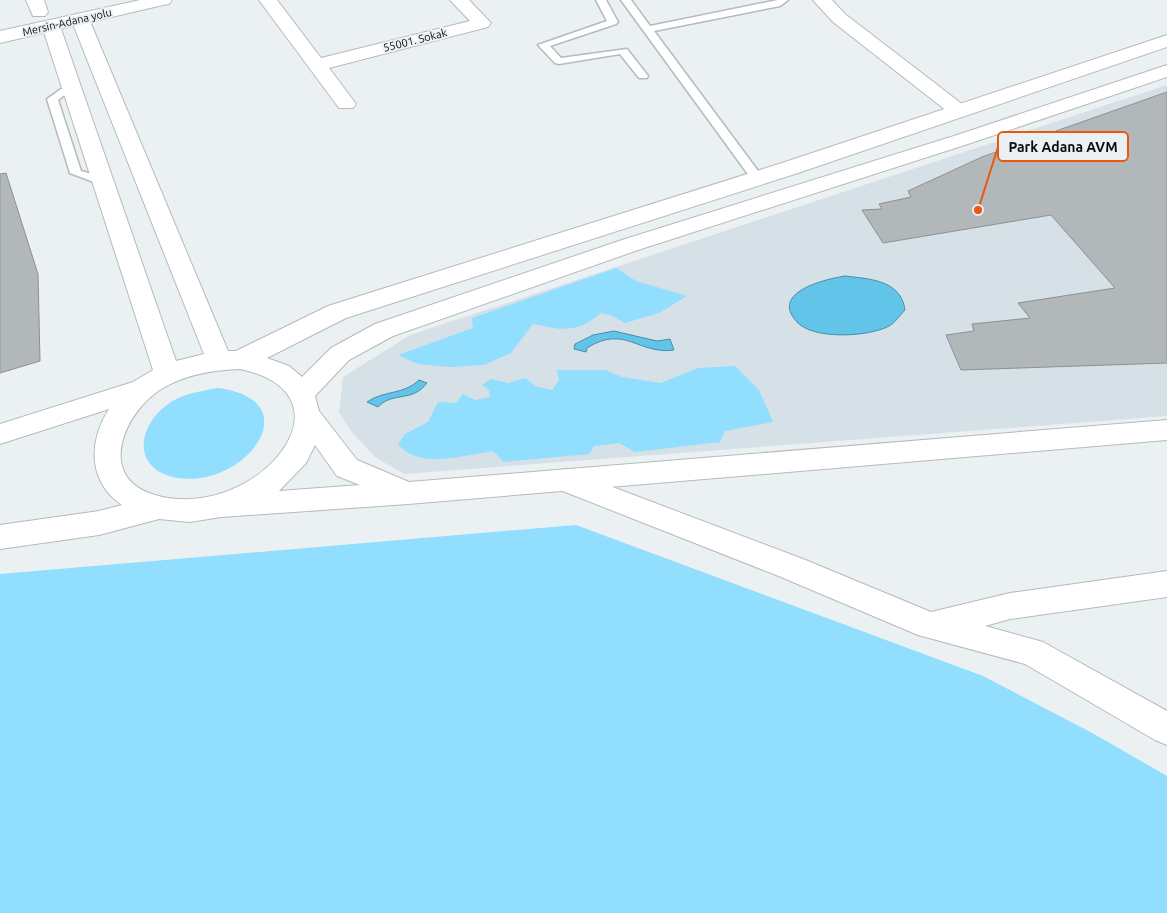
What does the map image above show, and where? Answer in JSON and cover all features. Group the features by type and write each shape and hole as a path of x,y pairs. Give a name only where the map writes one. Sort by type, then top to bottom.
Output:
{"main road":[{"name":"Mersin-Adana yolu","path":"0,21 94,0"},
{"name":"Mersin-Adana yolu","path":"0,37 42,13 80,19 162,0"},
{"path":"268,0 346,104"},
{"name":"55001. Sokak","path":"317,65 482,23 459,0"},
{"path":"822,0 839,18 959,110"},
{"path":"42,13 71,85 167,374"},
{"path":"80,19 230,360"},
{"path":"230,360 338,312 757,178 1167,41"},
{"path":"222,506 250,494 275,478 294,458 305,437 305,404 340,354 384,330 630,245 964,139 1167,70"},
{"path":"408,493 347,468 285,375 260,364 230,360 197,363 167,374 141,390 120,411 108,434 105,458 113,480 131,498 158,508 191,511 222,506 408,493 1167,430"},
{"path":"0,434 141,390"},
{"path":"565,480 792,568 929,625 1032,652 1167,729"},
{"path":"0,536 98,523 158,508"},
{"path":"929,625 1010,606 1167,584"}],"lane":[{"path":"601,0 613,22 543,45 559,61 623,51 643,76"},
{"path":"626,0 757,178"},
{"path":"648,30 783,0"}],"shaded area":[{"path":"1167,85 1167,416 404,474 375,457 350,430 339,412 343,377 410,335"},
{"path":"616,268 636,281 687,296 659,313 625,323 601,313 584,324 569,329 533,324 511,353 484,365 450,367 418,364 398,355 473,328 472,318"},
{"path":"845,276 874,280 891,287 902,300 905,310 889,326 868,333 842,335 815,332 797,322 790,312 790,303 795,295 814,284"},
{"path":"614,331 657,341 670,339 674,350 651,348 622,339 600,341 587,348 586,352 574,349 575,344 593,335"},
{"path":"735,366 759,390 773,422 725,431 720,442 635,452 619,443 594,446 589,454 504,462 493,451 442,459 417,457 407,452 398,444 405,434 428,422 438,402 456,403 463,394 475,400 490,397 489,390 482,385 491,379 508,383 526,378 535,386 552,390 559,380 557,370 605,370 622,377 661,383 698,368"},
{"path":"419,380 427,383 415,393 390,399 378,407 367,402 407,388"},
{"path":"218,388 246,396 261,409 264,424 258,441 245,457 226,470 203,477 178,478 163,473 152,466 146,456 144,445 151,422 160,411 182,396"},
{"path":"576,525 983,676 1094,734 1167,776 1167,913 0,913 0,574"}],"building":[{"path":"1167,92 1167,363 961,370 946,335 974,331 972,324 1030,318 1018,303 1115,288 1051,215 883,243 862,210 882,209 879,204 911,197 908,191 982,157"},
{"path":"6,173 38,274 40,361 0,373 0,174"}],"place":[{"name":"Park Adana AVM","path":"978,210"}]}
